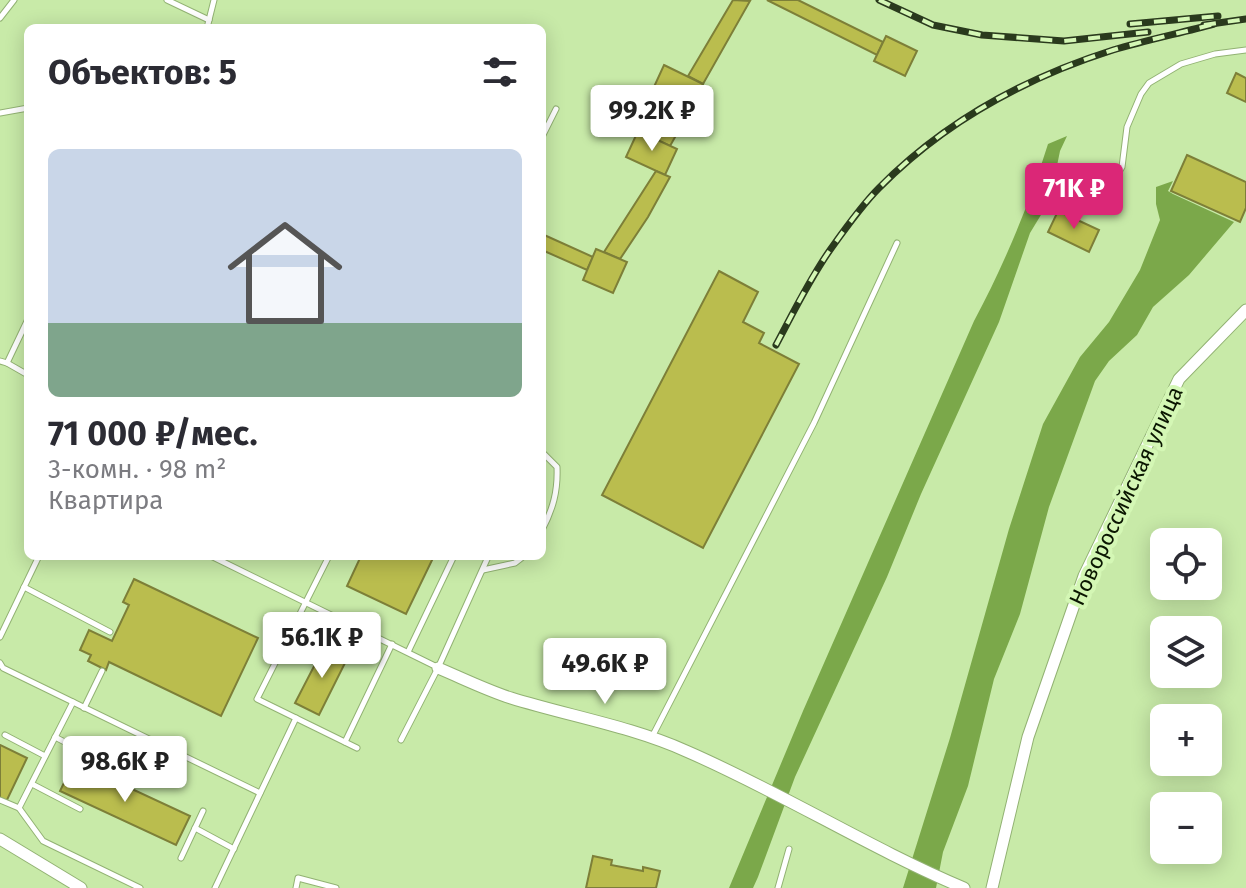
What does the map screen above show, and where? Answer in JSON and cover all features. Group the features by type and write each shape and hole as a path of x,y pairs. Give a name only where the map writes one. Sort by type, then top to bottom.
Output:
{"street":[{"name":"Новороссийская улица","path":"992,888 1028,737 1084,576 1179,379 1246,310"},
{"path":"438,668 508,697 684,750 964,888"},
{"path":"0,839 81,888"}],"lane":[{"path":"0,18 14,0"},
{"path":"167,0 209,20"},
{"path":"208,24 214,0"},
{"path":"1096,210 1122,167 1127,127 1149,83 1181,64 1215,54 1246,50"},
{"path":"0,113 24,109"},
{"path":"546,127 556,109"},
{"path":"652,738 814,423 897,243"},
{"path":"24,326 3,362 24,373"},
{"path":"546,456 557,467 558,485 546,522"},
{"path":"0,637 37,560"},
{"path":"219,560 438,668"},
{"path":"327,560 257,699 357,748"},
{"path":"408,652 452,560"},
{"path":"401,740 438,668 487,560"},
{"path":"482,570 519,560"},
{"path":"24,587 110,632"},
{"path":"345,742 392,644"},
{"path":"0,663 3,668 260,793"},
{"path":"84,708 102,671"},
{"path":"19,808 73,702"},
{"path":"215,888 296,718"},
{"path":"5,735 45,756"},
{"path":"55,737 99,760"},
{"path":"32,784 80,809"},
{"path":"0,800 19,808 43,841 140,888"},
{"path":"181,858 203,811"},
{"path":"195,828 234,849"},
{"path":"778,888 789,849"},
{"path":"296,888 298,878 336,888"}],"shaded area":[{"path":"1067,136 1060,151 1050,200 1030,233 999,322 795,777 758,877 753,888 729,888 803,711 1015,234 1048,144"},
{"path":"1173,181 1168,191 1234,222 1189,275 1153,307 1137,335 1109,361 1095,381 1049,507 1020,614 994,679 968,786 943,852 936,888 903,888 1043,424 1080,357 1109,322 1140,270 1160,220 1156,187"}],"building":[{"path":"733,0 750,1 703,84 688,76"},
{"path":"767,0 798,0 883,42 877,55"},
{"path":"886,36 917,51 905,76 874,61"},
{"path":"664,65 703,84 692,107 653,89"},
{"path":"1236,73 1246,78 1246,102 1227,93"},
{"path":"678,101 692,107 670,146 657,140"},
{"path":"638,131 677,149 665,175 626,157"},
{"path":"1187,155 1246,182 1246,208 1240,222 1171,191"},
{"path":"656,171 670,177 648,217 620,259 604,252"},
{"path":"1058,211 1099,230 1089,252 1048,232"},
{"path":"546,236 593,257 587,270 546,252"},
{"path":"596,249 627,262 613,293 583,280"},
{"path":"719,271 758,292 743,322 764,333 759,343 799,364 703,548 602,495"},
{"path":"359,560 432,560 406,614 347,586"},
{"path":"134,579 258,638 221,716 109,662 106,670 88,661 91,655 80,650 89,630 112,641 129,605 123,602"},
{"path":"325,645 348,657 319,715 295,703"},
{"path":"0,745 27,758 6,802 0,799"},
{"path":"74,762 190,816 176,845 60,791"},
{"path":"593,856 612,860 611,865 660,871 656,888 586,888"}],"railway":[{"path":"879,0 933,25 982,35 1064,41 1148,32"},
{"path":"1130,24 1218,16"},
{"path":"1204,25 1246,19"},
{"path":"776,345 815,273 866,202 904,164 958,123 1017,89 1080,61 1214,24"}]}
